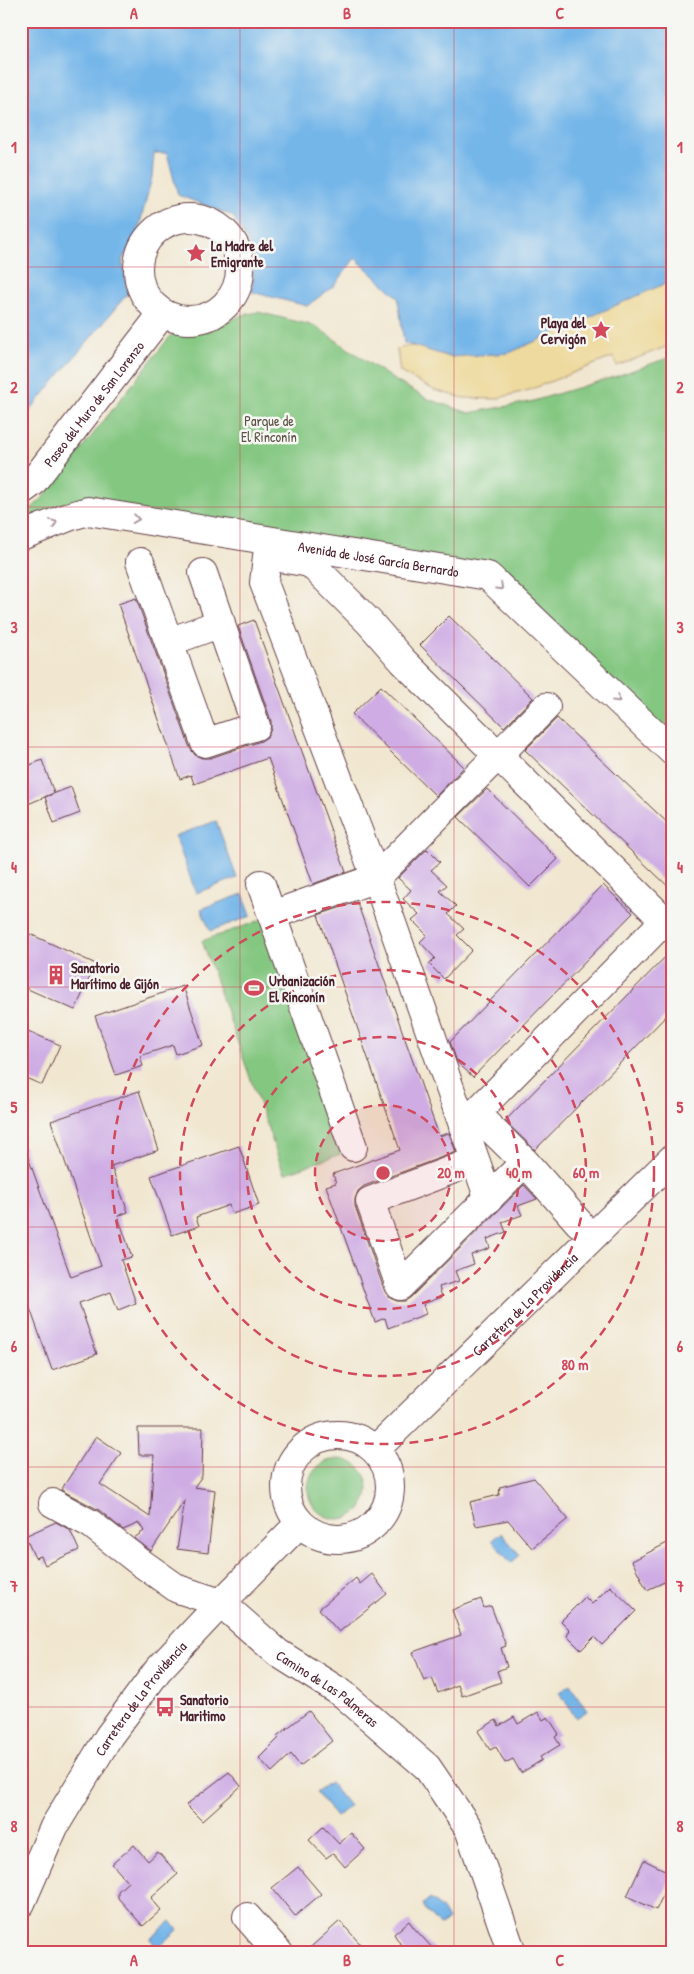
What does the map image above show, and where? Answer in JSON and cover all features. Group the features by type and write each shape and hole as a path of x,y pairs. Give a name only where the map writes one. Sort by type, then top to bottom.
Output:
{"street":[{"name":"Paseo del Muro de San Lorenzo","path":"21,491 32,483 162,314"},
{"name":"Avenida de José García Bernardo","path":"21,536 70,516 88,511 488,576 673,752"},
{"path":"470,1120 668,925 403,661 369,622 310,563 267,556 264,583 470,1120 475,1161 489,1199"},
{"path":"140,562 205,743 256,726 203,573"},
{"path":"169,642 221,624"},
{"path":"272,915 376,878 546,707"},
{"path":"261,884 353,1147"},
{"path":"470,1120 525,1162 580,1223"},
{"name":"Carretera de La Providencia","path":"375,1450 673,1158"},
{"path":"475,1161 370,1201 400,1286 525,1162"},
{"path":"330,1434 353,1436 375,1450 385,1467 390,1487 386,1508 375,1526 356,1537 335,1540 315,1535 299,1524 288,1499 287,1477 295,1457 311,1442 330,1434"},
{"name":"Camino de Las Palmeras","path":"53,1503 91,1524 136,1560 178,1589 221,1603 278,1653 343,1694 427,1767 469,1829 512,1953"},
{"name":"Carretera de La Providencia","path":"21,1903 54,1827 109,1736 158,1670 299,1524"},
{"path":"247,1918 279,1953"}],"green space":[{"name":"Parque de El Rinconín","path":"258,312 315,326 394,380 428,399 469,413 530,402 617,376 673,356 673,752 488,576 88,511 21,524 21,517 43,498 175,330 210,331 242,315"},
{"path":"264,919 346,1152 284,1174 202,941"},
{"path":"332,1459 344,1459 355,1464 363,1472 368,1483 366,1501 355,1514 344,1519 332,1519 321,1514 313,1506 308,1495 308,1483 313,1472 321,1464"}],"sand":[{"name":"Playa del Cervigón","path":"673,267 673,344 617,366 613,357 529,390 495,399 463,398 434,390 400,372 397,349 410,346 460,349"}],"water":[{"path":"21,21 673,21 673,280 509,353 450,357 404,343 398,297 355,258 335,285 307,306 252,292 254,262 249,244 233,216 178,195 167,153 154,153 152,177 138,231 122,260 128,293 21,421"},
{"path":"216,821 237,878 196,893 175,836"},
{"path":"243,894 251,916 210,931 201,909"},
{"path":"501,1533 520,1555 511,1563 492,1540"},
{"path":"570,1685 587,1711 576,1718 559,1692"},
{"path":"330,1782 349,1806 336,1817 316,1792"},
{"path":"429,1899 440,1908 448,1920 441,1925 430,1916 423,1904"},
{"path":"171,1921 178,1930 158,1948 150,1939"}],"building":[{"path":"136,598 190,748 195,755 202,758 210,758 261,741 267,737 271,729 271,721 238,626 254,620 346,872 313,884 268,758 194,784 191,775 180,779 118,604"},
{"path":"449,616 533,698 504,727 420,645"},
{"path":"381,686 464,767 436,796 352,714"},
{"path":"557,718 673,828 673,891 525,750"},
{"path":"42,760 54,793 21,807 21,769"},
{"path":"71,787 80,813 54,823 45,797"},
{"path":"487,789 558,859 530,887 458,817"},
{"path":"427,849 440,862 431,870 447,885 440,891 456,906 448,914 464,929 457,935 472,950 444,979 429,964 435,958 420,942 427,935 412,920 419,914 403,899 411,890 398,878"},
{"path":"603,885 633,913 473,1077 457,1062 450,1042"},
{"path":"357,902 439,1136 449,1133 456,1152 364,1186 358,1191 355,1206 385,1292 390,1298 397,1301 405,1301 411,1297 524,1185 537,1199 518,1206 522,1215 502,1222 506,1232 487,1239 490,1248 471,1255 474,1264 455,1271 459,1281 439,1287 442,1297 423,1304 426,1314 388,1328 385,1318 375,1322 326,1186 336,1183 333,1174 400,1150 318,915"},
{"name":"Sanatorio Marítimo de Gijón","path":"21,930 96,964 75,1010 21,986"},
{"path":"673,949 673,1009 535,1150 505,1121"},
{"name":"Sanatorio Marítimo de Gijón","path":"183,986 203,1045 176,1054 173,1045 140,1056 143,1066 116,1075 95,1016"},
{"path":"21,1028 60,1045 42,1085 21,1076"},
{"path":"139,1091 159,1150 111,1166 128,1212 118,1216 132,1257 121,1260 136,1303 118,1310 111,1292 79,1303 97,1354 52,1370 21,1283 21,1147 24,1146 71,1277 101,1266 51,1121"},
{"path":"239,1146 259,1205 232,1214 229,1205 196,1217 199,1226 172,1235 151,1176"},
{"path":"138,1428 203,1428 202,1476 194,1487 215,1490 208,1553 177,1549 185,1500 151,1551 134,1538 144,1531 139,1523 123,1530 99,1510 61,1490 96,1436 121,1453 100,1484 150,1517 154,1455 139,1455"},
{"path":"534,1478 568,1519 532,1548 508,1520 476,1526 470,1502 499,1495 500,1487"},
{"path":"56,1522 70,1530 79,1550 45,1565 41,1556 35,1558 25,1536"},
{"path":"673,1540 673,1578 647,1590 632,1561"},
{"path":"372,1574 387,1594 339,1632 319,1609 356,1578 360,1584"},
{"path":"610,1586 636,1611 602,1645 594,1637 581,1650 567,1636 570,1630 561,1621 585,1597 592,1604"},
{"path":"481,1599 484,1608 491,1606 506,1646 501,1648 507,1667 497,1671 501,1682 462,1696 458,1685 438,1693 432,1678 424,1681 413,1652 461,1635 452,1610"},
{"path":"309,1711 332,1741 300,1766 291,1754 272,1772 259,1758 279,1738 277,1736"},
{"path":"538,1712 543,1720 548,1717 559,1734 555,1737 560,1745 540,1757 542,1760 521,1773 513,1759 505,1763 496,1747 490,1750 478,1731 496,1720 499,1726 514,1717 518,1724"},
{"path":"229,1772 241,1786 202,1821 186,1805"},
{"path":"323,1827 339,1844 351,1833 365,1849 345,1867 333,1853 326,1858 309,1840"},
{"path":"134,1845 148,1861 158,1852 178,1874 151,1898 161,1910 143,1926 118,1898 118,1891 128,1882 112,1864"},
{"path":"644,1860 673,1874 656,1910 627,1896"},
{"path":"298,1867 321,1894 295,1916 272,1888"},
{"path":"340,1921 368,1953 304,1953"},
{"path":"409,1921 437,1953 406,1953 394,1934"}],"place":[{"name":"La Madre del Emigrante","path":"196,253"},
{"name":"Playa del Cervigón","path":"601,330"},
{"name":"Sanatorio Marítimo de Gijón","path":"56,975"},
{"name":"Urbanización El Rinconín","path":"254,988"},
{"name":"Sanatorio Maritimo","path":"165,1707"}]}
